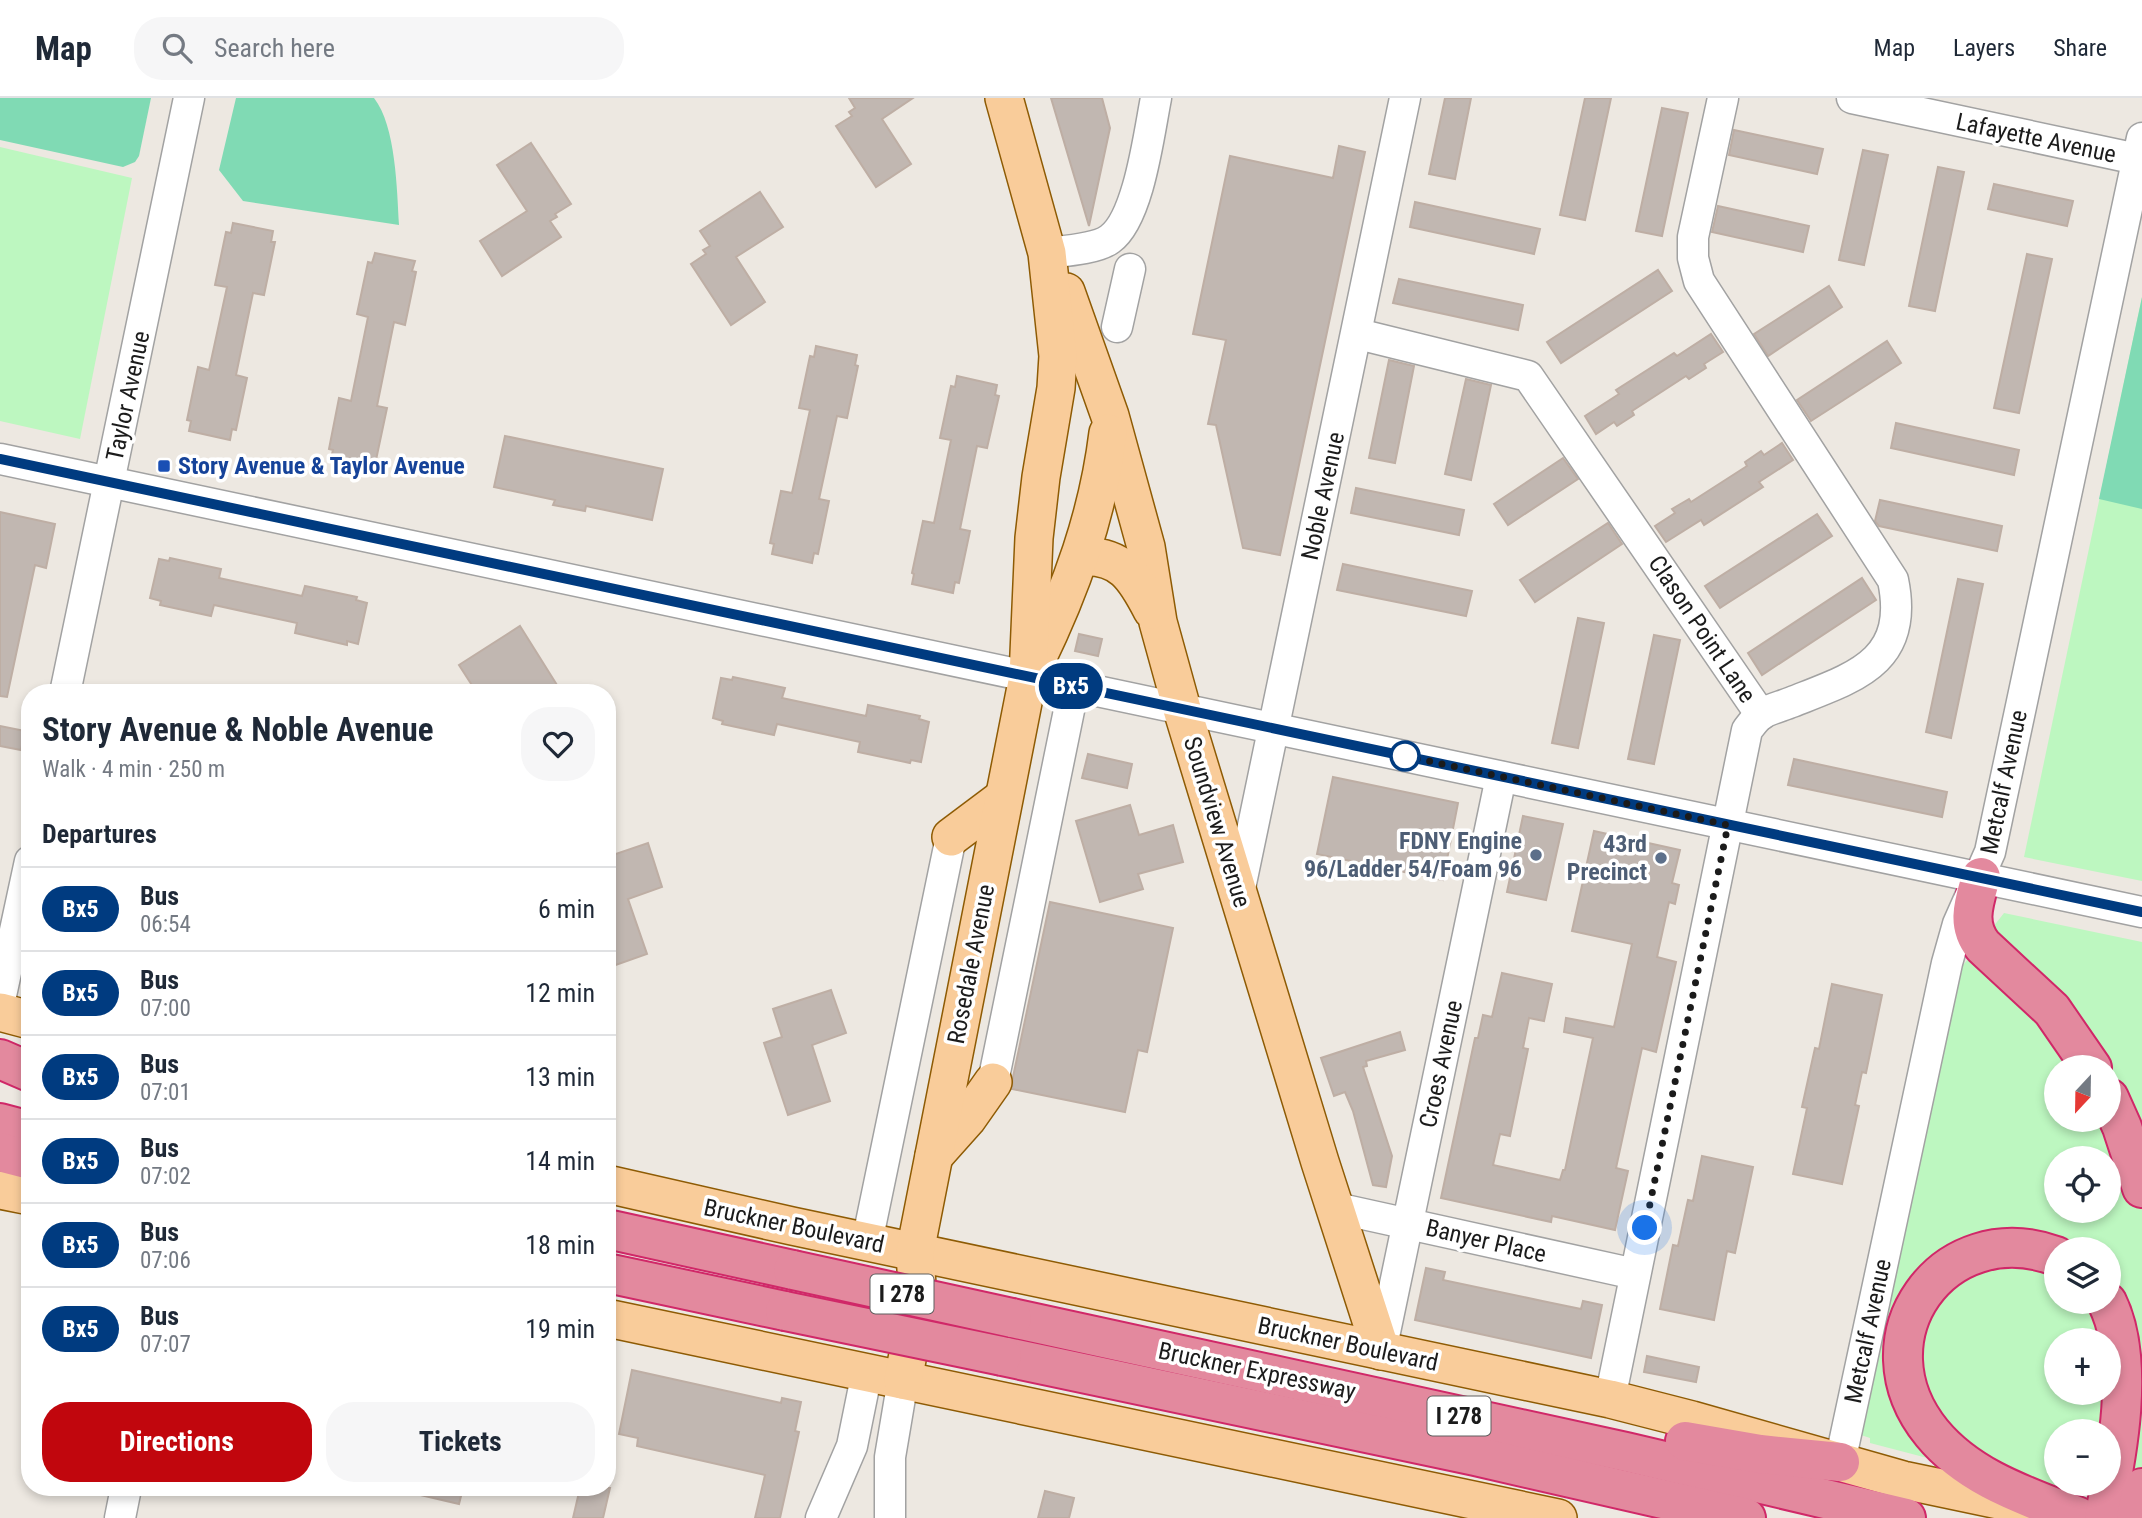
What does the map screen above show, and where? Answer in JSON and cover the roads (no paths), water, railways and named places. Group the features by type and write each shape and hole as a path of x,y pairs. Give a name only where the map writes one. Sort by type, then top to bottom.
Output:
{"highway":[{"path":"1981,877 1972,916 1975,935 1983,946 2052,1010 2083,1055"},
{"path":"0,1059 21,1068"},
{"path":"0,1080 21,1086"},
{"path":"0,1123 21,1129"},
{"path":"2121,1125 2142,1188"},
{"path":"0,1152 21,1158"},
{"name":"Bruckner Expressway","path":"616,1231 1626,1452 1906,1518"},
{"path":"2044,1253 2025,1248 1997,1248 1967,1257 1943,1272 1922,1295 1908,1323 1902,1372 1906,1388 1923,1421 1956,1458 1979,1474 2015,1492 2113,1509"},
{"name":"Bruckner Expressway","path":"616,1275 1461,1453 1746,1518"},
{"path":"2112,1314 2119,1333 2122,1363 2122,1400 2113,1509"},
{"path":"1012,1318 1344,1372 1722,1448 1840,1462"},
{"path":"2113,1509 2142,1385"}],"main road":[{"name":"Soundview Avenue","path":"1004,98 1048,253 1058,356 1056,388 1041,477"},
{"name":"Soundview Avenue","path":"1048,253 1060,277 1110,416 1146,547 1158,622 1182,709 1320,1162 1381,1351"},
{"name":"Rosedale Avenue","path":"1028,677 1081,557 1102,475 1110,416"},
{"name":"Rosedale Avenue","path":"902,1380 918,1303 915,1252 1028,677 1034,538 1041,477"},
{"path":"1081,557 1105,557 1115,561 1141,590 1158,622"},
{"path":"951,837 1003,798"},
{"path":"0,1012 21,1018"},
{"path":"934,1157 967,1119 993,1082"},
{"name":"Bruckner Boulevard","path":"616,1186 867,1242 1610,1399 1936,1488 2113,1509"},
{"path":"0,1190 21,1194"},
{"name":"Rosedale Avenue","path":"867,1373 884,1296 915,1252"},
{"path":"616,1320 902,1380 1418,1503 1558,1518"}],"street":[{"name":"Taylor Avenue","path":"67,684 189,98"},
{"path":"1048,253 1110,240 1136,199 1156,98"},
{"name":"Noble Avenue","path":"1239,893 1358,334 1405,98"},
{"name":"Clason Point Lane","path":"1358,334 1528,376 1761,715 1846,681 1866,670 1890,640 1896,621 1897,600 1893,580 1699,281 1693,258 1693,237 1723,98"},
{"name":"Lafayette Avenue","path":"1852,98 2140,149"},
{"name":"Metcalf Avenue","path":"1840,1462 1947,964 1958,924 1990,852 2140,149"},
{"path":"1117,327 1130,269"},
{"path":"0,459 2142,912"},
{"name":"Rosedale Avenue","path":"993,1082 1074,686"},
{"path":"1610,1399 1747,730 1761,715"},
{"name":"Croes Avenue","path":"1381,1351 1501,776"},
{"name":"Rosedale Avenue","path":"867,1242 951,837"},
{"path":"0,1000 21,903"},
{"name":"Banyer Place","path":"1336,1208 1635,1275"},
{"name":"Rosedale Avenue","path":"821,1518 852,1446 867,1373"},
{"name":"Rosedale Avenue","path":"890,1518 890,1457 902,1380"},
{"path":"120,1518 124,1496"}],"place":[{"name":"Story Avenue & Taylor Avenue","path":"164,466"},
{"name":"FDNY Engine 96/Ladder 54/Foam 96","path":"1536,855"},
{"name":"43rd Precinct","path":"1661,858"}]}
